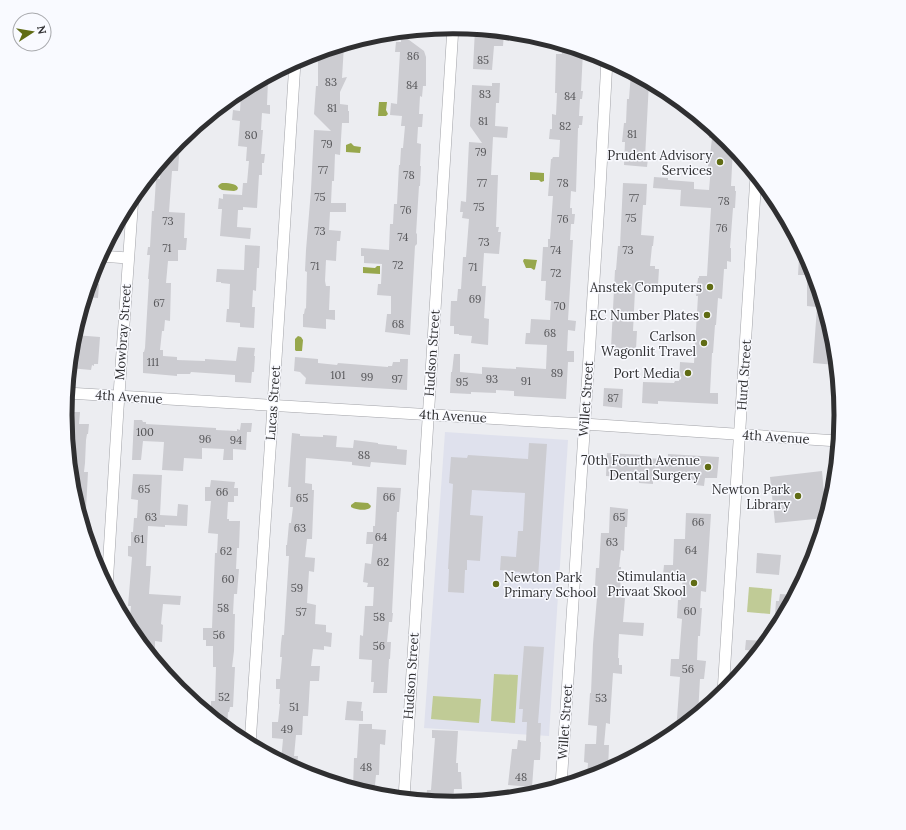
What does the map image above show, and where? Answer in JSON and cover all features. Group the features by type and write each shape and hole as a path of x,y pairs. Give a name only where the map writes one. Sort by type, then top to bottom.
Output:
{"street":[{"name":"Hudson Street","path":"404,793 453,34"},
{"name":"Willet Street","path":"561,780 608,67"},
{"name":"Lucas Street","path":"250,738 295,68"},
{"name":"Hurd Street","path":"724,682 756,184"},
{"name":"Mowbray Street","path":"108,576 132,210"},
{"path":"106,256 128,258"},
{"name":"4th Avenue","path":"73,393 833,441"}],"shaded area":[{"path":"379,102 387,102 386,110 388,114 386,116 378,116"},
{"path":"351,143 354,146 361,147 360,153 346,152 346,145"},
{"path":"530,172 544,173 544,181 541,182 539,180 530,180"},
{"path":"222,183 233,184 238,188 234,191 222,190 218,186"},
{"path":"524,259 537,260 534,270 531,268 526,268 523,261"},
{"path":"380,266 380,274 363,273 363,267 375,268"},
{"path":"298,336 303,340 302,351 295,350 295,339"},
{"name":"Newton Park Primary School","path":"445,432 568,440 549,736 424,728"},
{"path":"355,502 368,503 371,506 366,510 356,509 351,507 351,505"},
{"path":"749,587 772,589 770,614 747,612"},
{"path":"494,674 518,675 515,723 491,721"},
{"path":"433,696 481,699 479,723 431,719"}],"building":[{"path":"475,35 504,37 503,46 494,46 492,70 473,69"},
{"path":"401,37 405,37 424,51 426,57 426,86 423,86 422,97 420,96 419,114 423,114 422,127 418,127 417,143 421,144 421,166 410,335 385,332 387,314 391,314 391,296 377,295 378,284 381,284 382,264 364,263 364,256 361,256 361,248 389,250 390,224 393,224 394,204 397,204 399,165 401,148 403,148 405,126 401,126 402,116 390,115 391,103 397,104 400,52 395,52 396,42 401,42"},
{"path":"344,50 342,78 347,77 340,92 340,104 348,105 349,123 342,123 340,155 335,154 334,181 332,181 331,203 346,203 346,212 330,212 329,230 341,231 340,241 337,241 336,261 326,260 325,281 326,286 330,286 329,310 335,310 335,320 326,319 326,329 303,327 303,314 305,308 306,309 307,272 305,271 314,130 331,131 314,114 316,86 318,86 318,59"},
{"path":"562,50 583,57 581,91 583,91 582,99 580,99 579,116 583,116 582,125 579,125 578,128 576,192 571,191 570,208 572,208 572,214 575,214 574,224 571,224 570,240 573,240 568,320 576,321 575,331 568,330 567,351 574,351 574,362 568,362 566,399 514,396 514,391 496,390 496,393 450,393 454,354 460,354 460,372 482,374 482,367 546,369 547,345 525,344 526,333 530,333 531,319 550,320 551,301 545,300 546,281 541,281 543,247 548,247 548,239 550,239 553,196 548,196 551,159 553,157 559,157 560,140 549,139 550,129 552,129 552,114 556,115 556,54 562,54"},
{"path":"631,78 649,88 645,158 648,158 647,167 624,165 625,142 622,142 624,123 626,123 627,99 629,99"},
{"path":"268,82 267,105 270,105 270,114 262,113 261,130 263,130 261,154 265,154 264,163 262,163 262,175 259,175 257,208 243,207 243,210 238,210 237,227 251,228 250,239 220,236 222,209 218,209 219,198 223,199 223,194 242,195 243,183 247,183 249,161 246,161 247,147 238,146 240,121 232,120 233,110 240,111 241,98 247,95 251,95 251,92"},
{"path":"492,83 500,83 499,103 496,103 495,126 508,127 507,138 493,137 491,175 498,175 496,227 499,227 498,232 501,232 499,254 484,253 482,286 486,286 484,318 489,319 488,345 471,343 472,336 454,334 454,326 450,326 451,301 457,301 458,289 461,289 463,257 466,257 469,219 462,218 463,212 460,212 461,201 466,202 469,142 482,143 470,126 472,85 492,86"},
{"path":"709,134 733,157 731,186 735,186 736,191 735,208 733,208 730,248 731,262 727,261 727,269 724,269 722,299 718,298 712,353 710,393 718,393 718,404 658,401 658,404 642,403 643,382 674,383 675,381 679,381 680,362 694,363 698,296 696,296 699,276 707,276 711,208 680,206 681,190 653,188 654,177 668,178 668,180 694,182 694,189 709,190 711,167 708,167 712,138 709,138"},
{"path":"179,151 178,171 172,171 169,212 185,213 184,238 187,238 186,250 178,250 178,261 168,261 166,283 171,283 170,321 165,320 160,350 163,350 163,356 177,357 177,360 205,361 205,359 236,361 238,347 255,348 254,372 252,372 251,383 235,382 235,375 191,372 190,374 177,374 177,376 143,373 143,352 145,348 150,255 147,255 148,247 150,247 156,179 160,179 160,172"},
{"path":"623,183 647,184 646,205 643,205 641,235 654,236 650,266 655,266 655,269 659,269 658,285 643,284 638,286 638,291 635,290 633,331 637,331 636,349 611,348 615,270 618,246 620,246"},
{"path":"245,245 260,246 256,291 253,290 252,307 255,307 254,328 240,327 240,323 226,322 227,309 229,309 230,284 216,282 217,269 244,270"},
{"path":"799,258 805,269 821,316 831,365 813,363 817,307 807,306 807,275 798,275"},
{"path":"96,284 99,284 98,298 91,297"},
{"path":"80,335 100,337 98,364 94,364 94,366 92,365 91,370 75,368"},
{"path":"295,357 318,359 318,363 388,367 392,366 393,362 400,362 400,359 408,359 407,390 305,384 306,378 300,372 294,371"},
{"path":"604,388 623,389 622,408 603,406"},
{"path":"72,412 80,412 79,424 89,424 86,440 84,472 88,472 86,516 75,465"},
{"path":"134,420 142,420 143,422 146,422 146,424 216,428 216,430 237,431 237,429 240,430 241,423 252,423 251,432 247,432 246,450 233,449 233,460 223,460 224,449 202,448 202,459 184,458 183,471 162,470 164,442 143,441 141,460 132,460"},
{"path":"292,433 300,434 300,436 337,436 336,447 353,448 354,440 397,446 397,449 407,450 406,465 371,462 370,467 352,465 352,462 306,458 305,483 312,484 312,490 314,490 312,539 307,539 305,557 315,558 314,572 309,571 307,603 316,605 315,624 326,625 326,632 332,633 331,647 324,646 324,650 313,649 311,666 320,666 319,681 310,681 308,716 303,716 302,735 296,735 294,756 298,756 298,763 281,756 283,739 272,738 272,722 278,722 280,704 280,689 276,689 276,679 280,679 282,657 280,657 281,643 282,635 284,635 289,556 286,556 286,545 293,507 290,507 291,487 288,487"},
{"path":"529,443 547,444 538,578 520,577 520,572 500,570 501,556 516,557 518,531 523,531 525,493 472,490 470,515 483,516 480,561 467,560 464,593 448,592 453,484 449,483 451,457 467,458 468,455 528,459"},
{"path":"607,453 644,455 643,458 668,459 668,454 719,457 717,478 705,478 704,486 696,485 697,480 653,477 653,484 639,483 639,478 606,476"},
{"name":"Newton Park Library","path":"822,471 825,499 820,519 775,523 770,477"},
{"path":"133,474 162,475 160,515 177,516 178,504 188,505 187,526 148,526 146,566 151,566 149,594 181,596 180,605 163,604 161,624 163,625 162,642 155,641 155,649 152,649 136,627 130,617 131,606 128,606 132,557 128,556 128,546 131,546 131,532 133,532 134,518 137,518 138,500 131,499"},
{"path":"211,480 235,482 234,488 238,488 238,496 234,496 234,502 228,502 227,519 229,519 229,521 240,521 239,548 237,548 236,569 239,569 237,594 234,594 233,614 235,614 232,667 235,667 233,707 230,707 228,712 227,722 211,709 211,701 215,701 216,667 213,667 213,646 206,646 206,640 203,640 203,628 212,628 215,553 217,553 218,534 208,533 211,501 205,501 205,487 210,487"},
{"path":"377,487 401,488 399,512 397,512 393,613 392,622 389,622 387,642 391,642 387,693 373,693 374,682 371,682 372,660 359,659 360,635 363,636 365,606 373,606 374,587 367,587 368,583 363,582 365,563 371,564 373,544 366,544 367,532 373,532 373,526 375,526"},
{"path":"610,507 628,509 627,527 625,527 624,551 621,550 619,567 621,567 620,597 625,598 623,622 644,623 643,636 619,634 618,658 619,665 622,665 622,674 613,673 610,724 606,723 604,745 609,745 608,763 587,771 588,763 584,762 585,744 596,744 597,726 588,725 598,586 595,586 596,568 599,568 601,533 609,533"},
{"path":"686,513 711,514 706,592 701,591 700,608 702,608 700,636 698,636 697,660 706,661 704,679 700,679 698,706 677,723 680,677 670,676 671,659 679,659 682,619 677,618 678,600 681,600 683,576 663,575 664,565 673,565 674,539 685,539"},
{"path":"757,553 781,555 779,575 756,573"},
{"path":"780,594 789,595 777,615 775,615 776,601 779,601"},
{"path":"746,640 760,641 752,651 745,650"},
{"path":"524,646 544,647 538,723 541,723 540,760 534,760 532,787 508,785 512,749 517,749 518,740 526,741 527,722 522,722 523,709 519,709"},
{"path":"347,701 362,702 361,711 363,711 363,721 345,720"},
{"path":"359,724 372,724 372,729 386,730 385,745 380,744 379,775 376,775 375,788 353,783 354,758 357,758"},
{"path":"432,730 458,731 456,763 458,763 458,772 461,772 462,789 454,789 454,796 427,795 427,790 431,790 435,738 432,738"}],"place":[{"name":"Prudent Advisory Services","path":"720,162"},
{"name":"Anstek Computers","path":"710,287"},
{"name":"EC Number Plates","path":"707,315"},
{"name":"Carlson Wagonlit Travel","path":"704,343"},
{"name":"Port Media","path":"688,373"},
{"name":"70th Fourth Avenue Dental Surgery","path":"708,467"},
{"name":"Newton Park Library","path":"798,496"},
{"name":"Stimulantia Privaat Skool","path":"694,583"},
{"name":"Newton Park Primary School","path":"496,584"}]}
